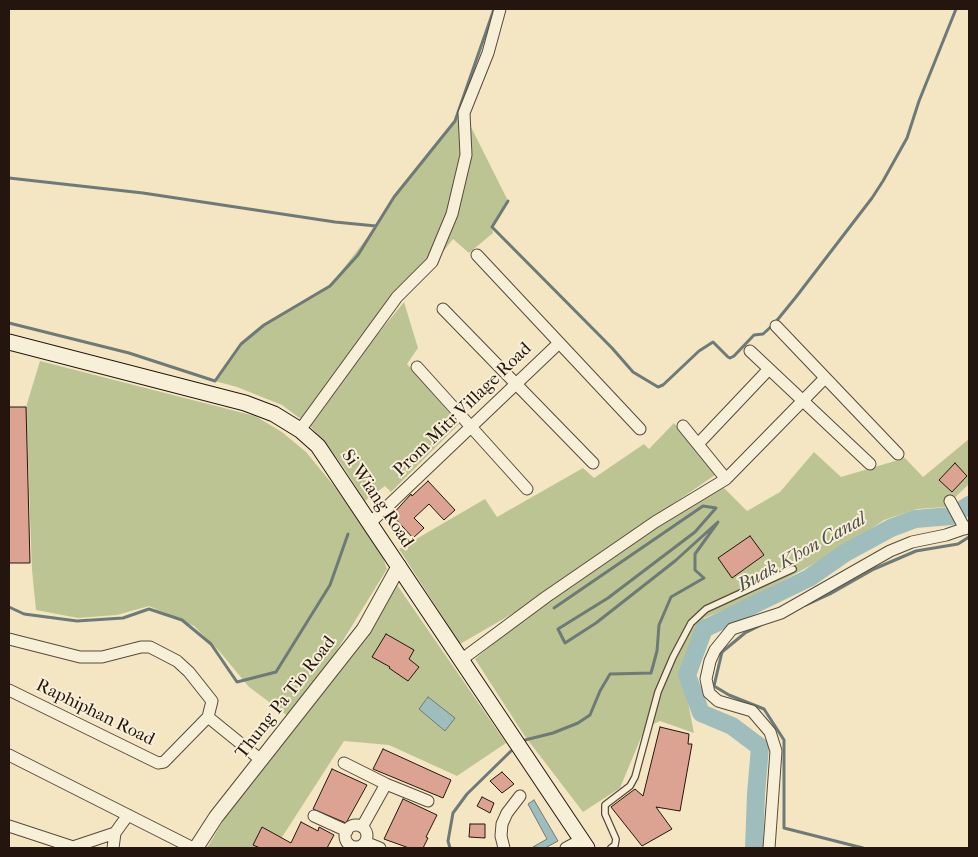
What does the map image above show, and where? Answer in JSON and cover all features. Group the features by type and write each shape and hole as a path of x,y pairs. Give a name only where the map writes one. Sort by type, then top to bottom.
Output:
{"main road":[{"name":"Si Wiang Road","path":"9,342 245,403 274,414 300,430 318,446 399,566 461,660 576,845"}],"street":[{"path":"300,430 398,297 432,262 452,214 466,155 464,113 488,53 500,9"},
{"path":"477,255 640,429"},
{"path":"444,309 593,463"},
{"path":"776,326 898,454"},
{"name":"Prom Mitr Village Road","path":"370,523 559,342"},
{"path":"750,351 870,464"},
{"path":"417,367 527,488"},
{"path":"698,444 769,369"},
{"path":"461,660 546,598 648,528 726,479 825,378"},
{"path":"683,426 726,479"},
{"path":"769,848 776,751 770,732 752,711 718,701 708,693 706,679 715,650 732,629 781,613 890,551 912,542 946,535 967,528 950,501"},
{"name":"Thung Pa Tio Road","path":"195,848 216,817 364,629 399,566"},
{"path":"9,638 80,657 102,657 141,647 150,647 177,661 189,672 212,701 208,717 261,760"},
{"name":"Raphiphan Road","path":"9,690 158,763 164,762 208,717"},
{"path":"9,755 195,848"},
{"path":"344,763 386,784 428,801"},
{"path":"362,827 386,784"},
{"path":"504,848 501,836 502,824 507,813 520,796"},
{"path":"113,848 115,833 128,816"},
{"path":"314,816 347,831"},
{"path":"9,826 72,848 115,833"},
{"path":"362,827 352,826 347,831 348,846 357,846 365,842 380,848"},
{"path":"362,827 366,833 365,842"}],"lane":[{"path":"611,848 615,845 616,839 605,814 605,805 630,786 635,777 658,692 673,657 691,623 706,609 794,569"}],"green space":[{"path":"464,113 508,201 492,227 493,233 469,253 453,239 418,284 404,281 302,420 282,405 237,387 215,381 241,344 264,325 330,286 376,226 394,197 454,121"},
{"path":"404,302 418,348 407,364 459,424 391,492 385,486 365,501 344,468 310,426 377,335"},
{"path":"40,361 255,416 282,432 306,452 334,486 382,555 387,569 318,681 288,716 249,687 220,652 194,626 149,606 117,615 78,618 36,610 32,570 26,407"},
{"path":"674,423 715,475 517,611 460,644 399,549 485,499 497,517 583,468 594,478 644,444 649,449"},
{"path":"969,439 969,484 945,507 917,509 884,520 849,544 750,599 704,618 681,666 694,733 660,721 645,728 620,788 583,812 524,735 475,659 559,590 634,539 724,488 747,511 780,492 814,452 841,477 905,458 923,477"},
{"path":"397,585 506,743 457,776 389,745 344,741 275,848 207,848 229,811 368,637"}],"water":[{"path":"428,697 455,718 445,731 419,709"},
{"path":"534,800 558,841 545,848 533,847 547,839 528,804"}],"building":[{"path":"9,407 26,407 30,563 9,563"},
{"path":"955,463 967,476 952,492 939,480"},
{"path":"428,481 455,510 444,520 429,504 414,518 424,528 413,538 392,515 411,494 412,496"},
{"path":"750,536 764,555 732,578 718,558"},
{"path":"386,634 414,650 409,659 419,667 408,681 390,667 372,657"},
{"path":"660,727 689,734 688,744 692,744 680,811 656,807 672,829 642,846 611,807 635,789 643,796"},
{"path":"383,749 451,780 443,798 373,769"},
{"path":"332,769 367,785 346,823 313,809"},
{"path":"502,772 514,784 502,793 490,781"},
{"path":"482,797 494,803 490,813 477,806"},
{"path":"403,799 437,815 426,837 428,838 423,848 409,848 384,839"},
{"path":"301,822 318,831 319,827 334,835 327,848 260,848 253,845 262,827 291,843"},
{"path":"470,824 485,824 485,838 469,837"}],"waterway":[{"path":"9,323 129,353 215,381 241,344 264,325 330,286 358,255 394,197 455,121 494,9"},
{"path":"508,201 492,227 612,348 633,372 658,387 663,385 699,351 713,342 730,358 754,335 763,334 774,324 872,198 907,138 919,101 956,9"},
{"path":"9,178 143,193 335,222 376,226"},
{"name":"Buak Khon Canal","path":"754,848 760,747 732,726 701,713 687,675 704,629 809,578 845,553 891,528 915,519 952,516 969,505"},
{"path":"525,740 553,733 578,723 590,715 600,691 610,674 651,673 657,651 659,625 671,597 704,578 695,570 695,554 718,522 675,561 596,623 565,643 558,629 608,598 695,532 716,508 703,506 554,608"},
{"path":"9,607 24,614 77,621 123,618 149,609 182,620 211,644 237,682 276,672 330,585 348,534"},
{"path":"806,605 830,594 874,569 916,551 958,544 969,537"},
{"path":"763,624 745,633 722,652 714,686 729,695 764,709 784,740 784,828 863,848"},
{"path":"450,848 448,841 453,813 467,794 511,751"}]}
